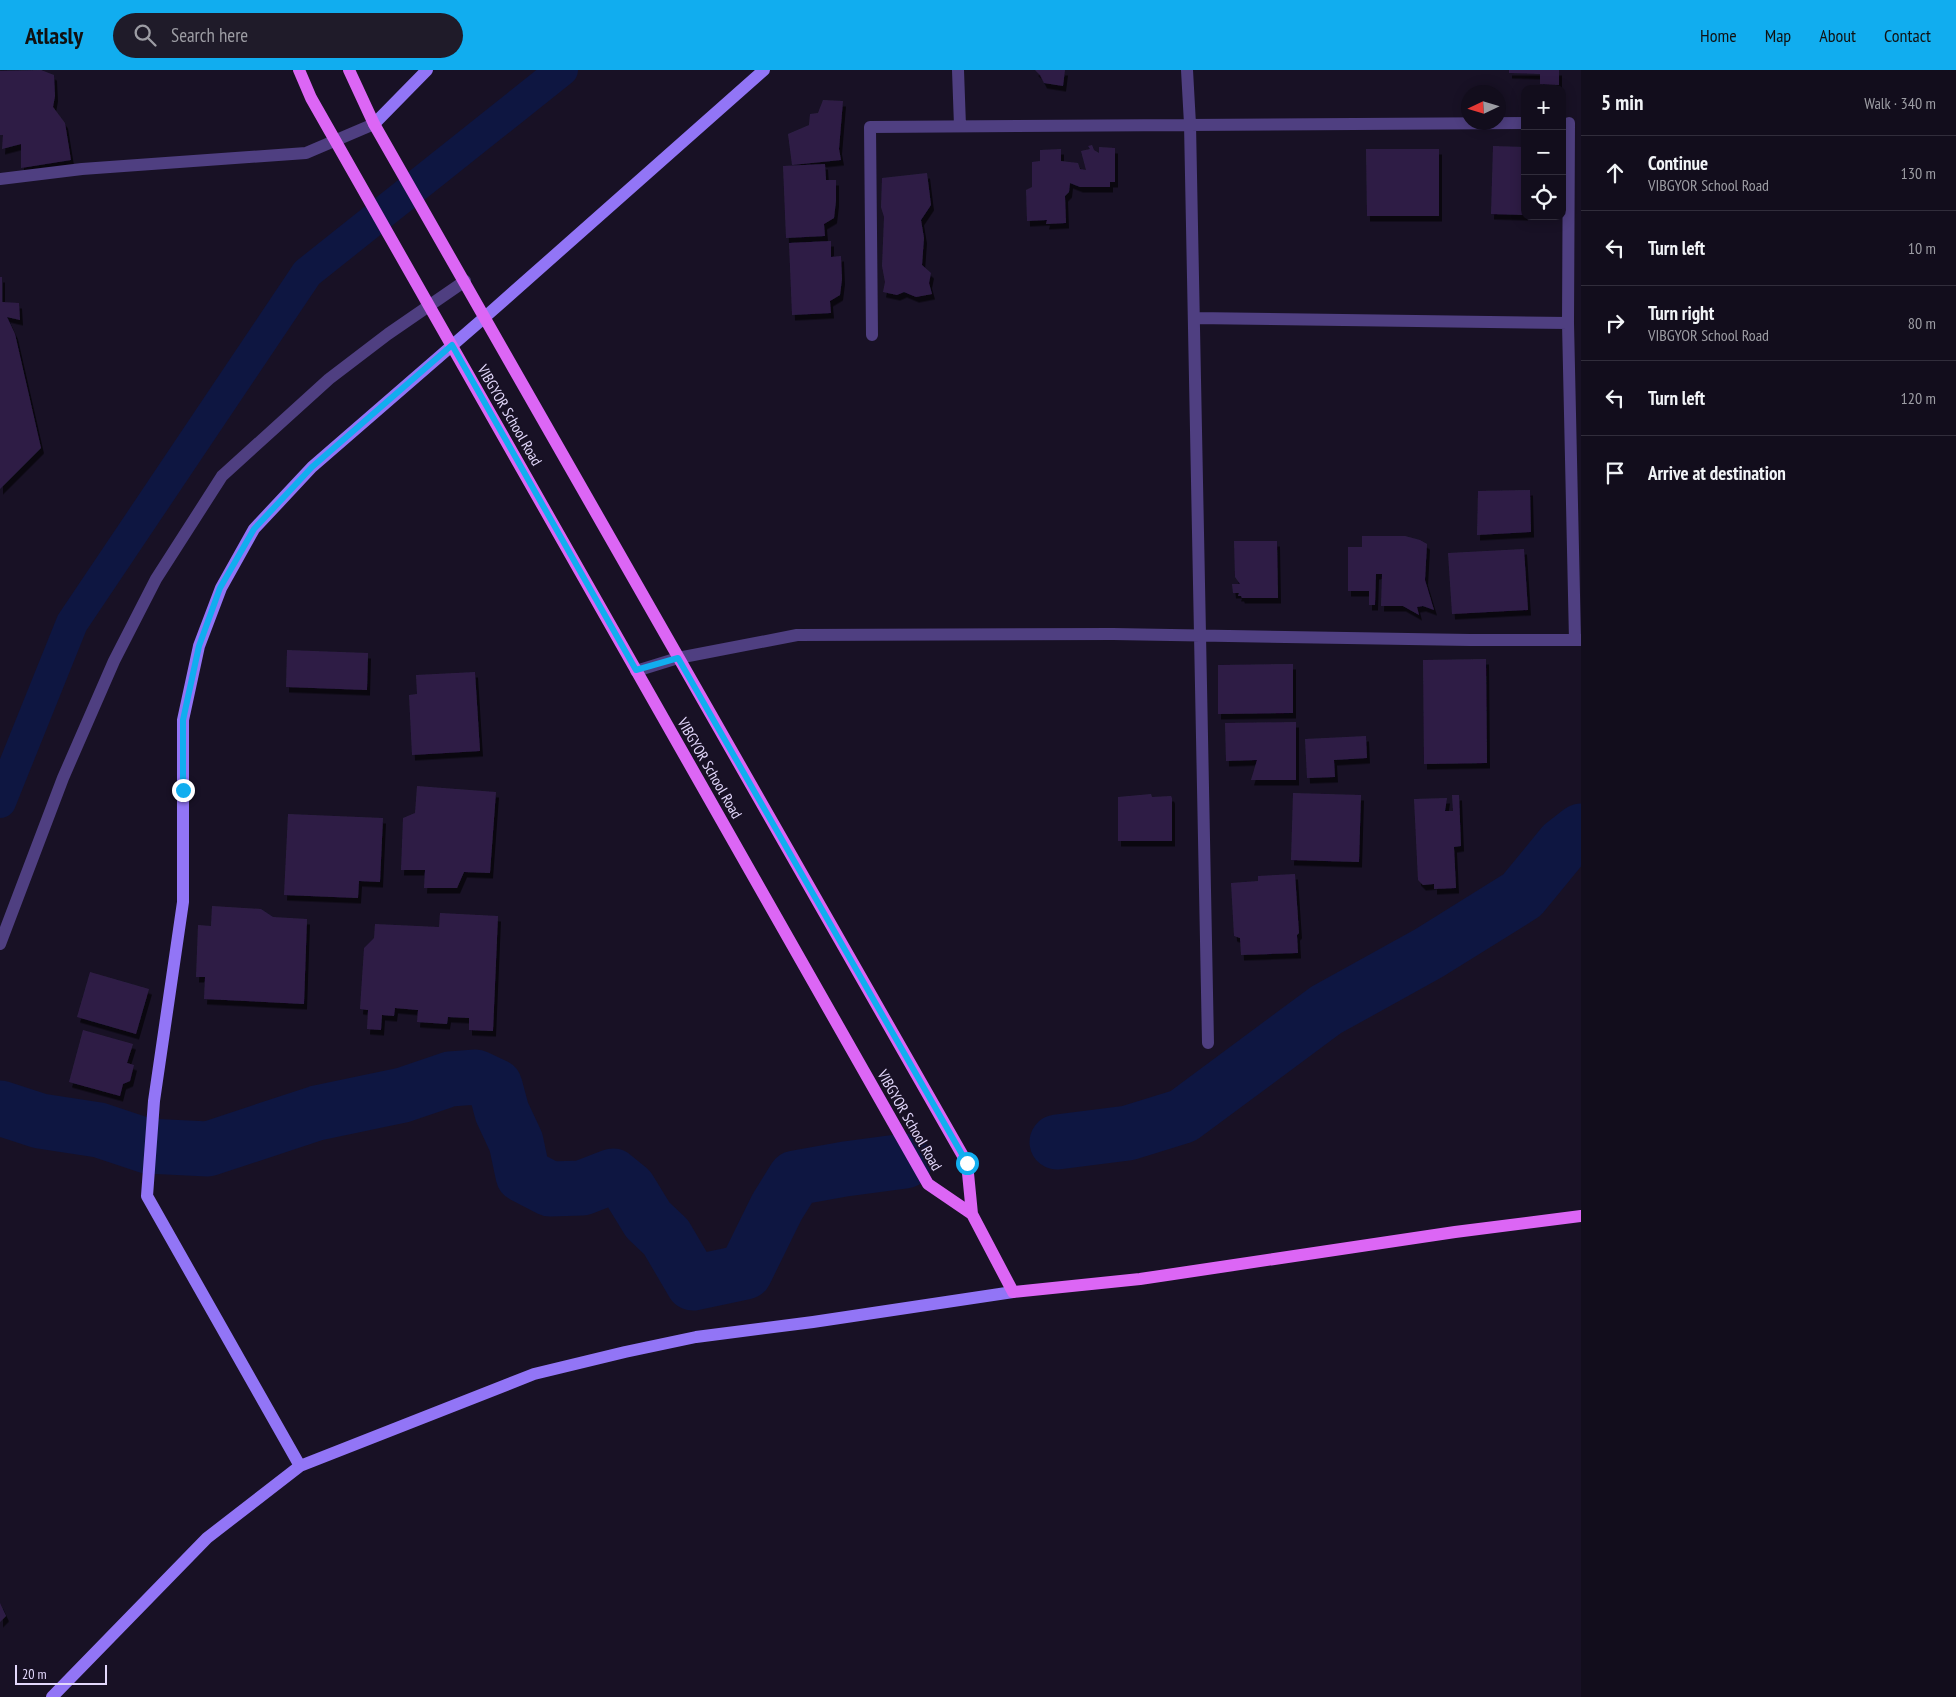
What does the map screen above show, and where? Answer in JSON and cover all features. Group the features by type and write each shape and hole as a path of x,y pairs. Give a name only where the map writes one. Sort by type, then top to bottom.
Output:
{"main road":[{"name":"VIBGYOR School Road","path":"299,70 311,98 418,288 928,1184 972,1214"},
{"name":"VIBGYOR School Road","path":"349,70 374,124 967,1163 972,1214"},
{"path":"972,1214 1013,1292 1140,1279 1446,1233 1581,1216"}],"street":[{"path":"0,179 82,169 306,153 336,142 374,124 427,70"},
{"path":"300,1466 147,1196 154,1101 183,902 183,720 199,646 220,588 254,529 312,467 764,70"},
{"path":"958,70 960,126"},
{"path":"1187,70 1190,124 1208,1043"},
{"path":"872,335 870,127 1521,123"},
{"path":"636,670 678,658 797,635 1113,634 1578,640 1568,323 1571,123"},
{"path":"0,944 60,786 114,661 156,579 222,476 329,379 429,305 462,276"},
{"path":"1194,318 1568,323"},
{"path":"52,1697 207,1538 300,1466 534,1374 696,1337 813,1322 1013,1292"}],"building":[{"path":"41,70 54,75 55,96 53,107 65,123 71,160 21,168 21,144 2,149 3,135 0,135 0,71"},
{"path":"1035,70 1065,70 1063,86 1044,83"},
{"path":"1509,70 1559,70 1559,85 1540,84 1540,74 1509,73"},
{"path":"823,100 843,101 839,149 841,160 792,165 788,134 809,125 810,114 818,113"},
{"path":"1092,145 1094,150 1099,153 1099,147 1115,148 1115,182 1110,182 1110,187 1080,187 1070,183 1069,192 1065,196 1066,223 1046,224 1047,220 1027,221 1026,190 1032,187 1032,162 1040,161 1040,150 1061,149 1061,161 1078,163 1080,169 1086,170 1081,151 1090,149 1088,146"},
{"path":"1493,146 1521,147 1521,215 1491,214"},
{"path":"1366,149 1439,149 1439,216 1367,216"},
{"path":"825,164 826,180 836,180 836,201 834,218 824,224 825,236 786,238 783,166"},
{"path":"927,173 931,205 921,220 924,238 922,265 931,273 929,283 932,294 916,297 904,292 897,295 883,292 885,282 882,266 884,217 881,207 882,178"},
{"path":"831,241 831,257 841,256 842,279 840,295 830,301 831,313 792,315 789,243"},
{"path":"0,277 2,277 2,302 19,303 20,320 7,317 15,334 41,448 0,489"},
{"path":"1530,490 1531,532 1477,535 1478,491"},
{"path":"1362,536 1405,536 1427,544 1425,580 1434,610 1423,606 1417,607 1419,615 1403,606 1381,606 1382,574 1376,574 1375,605 1369,605 1369,591 1348,591 1348,547 1362,547"},
{"path":"1234,541 1277,541 1278,598 1242,598 1238,596 1239,593 1233,593 1232,584 1240,584 1235,577"},
{"path":"1524,549 1528,610 1452,614 1448,553"},
{"path":"287,650 368,653 367,690 286,687"},
{"path":"1486,659 1487,763 1424,764 1423,660"},
{"path":"1293,664 1293,713 1218,714 1218,665"},
{"path":"475,672 480,751 412,755 409,695 417,694 416,675"},
{"path":"1296,722 1296,780 1251,780 1257,760 1226,761 1225,723"},
{"path":"1366,736 1367,758 1334,760 1335,777 1307,778 1305,739"},
{"path":"417,786 496,792 490,873 464,872 457,888 424,888 425,870 401,870 403,818 415,813"},
{"path":"1293,793 1361,795 1359,862 1291,860"},
{"path":"1151,794 1152,797 1171,796 1172,798 1172,841 1118,841 1118,797"},
{"path":"1452,795 1459,795 1461,846 1454,847 1456,888 1434,889 1434,884 1423,885 1418,880 1414,799 1447,798 1445,811 1453,811"},
{"path":"288,814 383,818 380,882 359,881 358,898 284,895"},
{"path":"1295,874 1299,933 1297,935 1298,953 1241,955 1240,938 1234,936 1231,883 1258,881 1258,876"},
{"path":"212,906 261,909 273,917 307,919 304,1004 204,999 205,977 196,977 198,925 211,926"},
{"path":"440,913 498,916 493,1031 469,1030 469,1018 448,1017 447,1024 417,1022 418,1010 395,1008 394,1016 382,1015 381,1030 367,1029 368,1010 360,1009 364,948 374,938 375,924 439,927"},
{"path":"90,972 149,989 136,1034 77,1017"},
{"path":"83,1030 133,1044 127,1063 134,1065 130,1081 123,1084 120,1096 69,1082"},
{"path":"0,1603 6,1616 0,1622"}],"waterway":[{"path":"0,802 72,623 307,273 562,70"},
{"path":"1057,1142 1128,1133 1183,1116 1326,1010 1429,953 1522,895 1563,845 1581,831"},
{"path":"0,1108 40,1121 99,1130 147,1146 208,1149 317,1113 403,1095 450,1079 476,1077 495,1086 502,1112 516,1142 523,1175 550,1189 582,1188 613,1176 629,1189 648,1220 666,1237 693,1283 745,1272 777,1207 795,1178 905,1161"}],"route":[{"path":"183,790 183,720 199,646 220,588 254,529 312,467 452,345 636,670 678,658 967,1163"}]}
